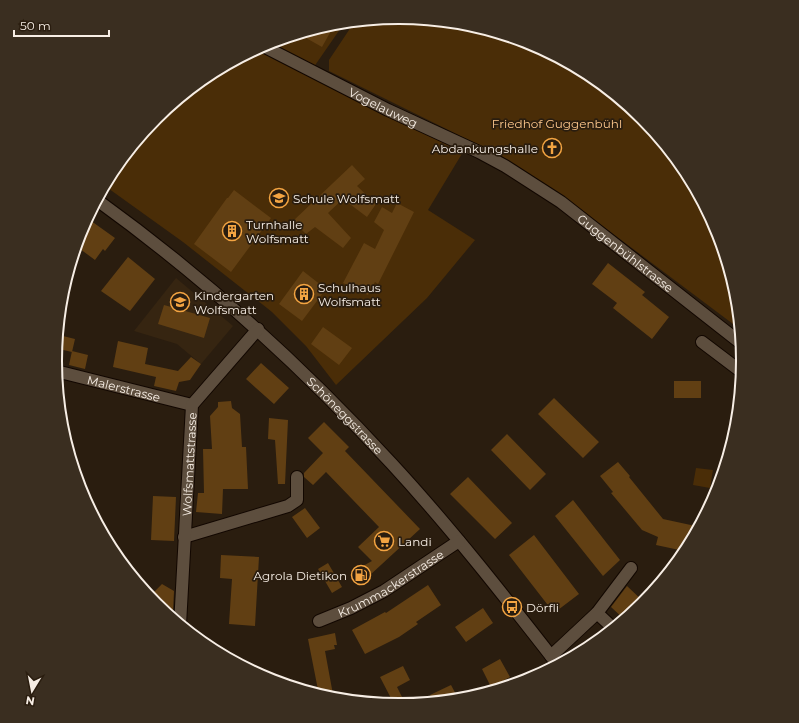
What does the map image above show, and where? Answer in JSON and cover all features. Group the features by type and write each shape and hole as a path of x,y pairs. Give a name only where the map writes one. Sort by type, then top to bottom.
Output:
{"street":[{"name":"Vogelauweg","path":"270,50 370,101 479,152 505,166"},
{"name":"Guggenbühlstrasse","path":"505,166 561,202 736,339"},
{"name":"Schöneggstrasse","path":"102,203 183,265 258,329 338,407 393,464 459,541 555,661"},
{"name":"Wolfsmattstrasse","path":"180,618 192,405 258,329"},
{"path":"702,342 737,367"},
{"name":"Malerstrasse","path":"62,373 192,405"},
{"path":"184,537 288,506 297,500 297,476"},
{"name":"Krummackerstrasse","path":"318,621 351,608 384,591 459,541"},
{"path":"555,661 597,613 631,568"},
{"path":"597,613 610,625"}],"shaded area":[{"name":"Kindergarten Wolfsmatt","path":"176,278 233,326 201,364 177,344 134,331"}],"green space":[{"name":"Friedhof Guggenbühl","path":"400,24 422,25 465,30 508,42 549,59 587,81 622,108 653,139 680,174 692,193 711,232 719,253 731,296 735,325 556,191 501,156 329,71 329,60 351,28"},
{"name":"Schule Wolfsmatt","path":"340,29 309,74 463,152 428,210 475,240 427,298 336,385 306,346 272,312 183,242 109,189 132,156 146,139 177,108 194,94 231,69 270,50 291,42"},
{"path":"696,468 713,470 710,488 693,485"}],"building":[{"path":"331,31 322,47 306,38"},
{"path":"352,165 365,179 357,186 376,204 367,217 343,199 328,213 351,238 343,248 315,227 306,234 293,221"},
{"name":"Turnhalle Wolfsmatt","path":"234,190 271,218 231,272 194,244"},
{"path":"397,203 414,212 378,284 375,282 368,295 343,283 364,243 375,249 384,230 374,222 382,207 392,213"},
{"path":"93,222 115,238 105,251 103,249 95,260 81,250"},
{"path":"128,257 155,279 130,311 101,291"},
{"path":"608,263 645,292 642,295 669,317 652,339 613,308 617,303 592,284"},
{"name":"Schulhaus Wolfsmatt","path":"303,271 326,289 302,321 279,304"},
{"path":"164,305 210,318 204,338 158,324"},
{"path":"323,327 352,348 339,365 311,344"},
{"path":"63,336 75,339 72,352 63,350"},
{"path":"118,341 148,348 145,364 178,371 191,357 201,364 190,380 179,382 176,391 154,386 156,377 113,367"},
{"path":"72,351 88,355 85,369 69,365"},
{"path":"261,363 289,388 274,404 246,379"},
{"path":"674,381 701,381 701,398 674,398"},
{"path":"554,398 599,442 583,458 538,414"},
{"path":"231,401 232,408 240,414 242,447 246,447 248,489 223,489 222,514 196,512 198,493 204,493 203,449 212,449 210,416 218,407 218,402"},
{"path":"269,418 288,420 285,484 278,484 275,440 268,439"},
{"path":"324,422 349,447 345,451 420,529 369,576 371,579 359,586 352,572 372,561 358,547 379,527 326,472 313,485 304,477 304,473 323,453 308,438"},
{"path":"507,434 546,474 530,490 491,450"},
{"path":"618,462 663,519 694,526 679,550 656,545 658,537 642,530 611,493 613,492 600,476"},
{"path":"468,477 512,523 495,539 450,494"},
{"path":"153,496 176,497 174,541 151,540"},
{"path":"573,500 620,560 603,576 555,516"},
{"path":"305,508 320,528 307,538 292,517"},
{"path":"534,535 579,594 554,613 509,555"},
{"path":"221,555 259,557 255,626 229,624 232,579 220,578"},
{"path":"328,563 342,587 332,593 318,569"},
{"path":"162,584 174,591 173,611 161,600 154,592"},
{"path":"428,585 441,605 416,622 418,624 399,637 365,654 352,630 385,612 386,613"},
{"path":"627,586 640,598 621,616 611,607"},
{"path":"483,608 493,623 466,642 455,627"},
{"path":"335,633 337,645 334,645 335,649 325,651 333,693 318,689 308,639"},
{"path":"500,659 510,677 490,686 482,669"},
{"path":"403,666 410,680 397,687 403,699 391,699 380,677"},
{"path":"451,685 456,694 431,697 430,695"}],"place":[{"name":"Abdankungshalle","path":"552,148"},
{"name":"Schule Wolfsmatt","path":"279,198"},
{"name":"Turnhalle Wolfsmatt","path":"232,231"},
{"name":"Schulhaus Wolfsmatt","path":"304,294"},
{"name":"Kindergarten Wolfsmatt","path":"180,302"},
{"name":"Landi","path":"384,541"},
{"name":"Agrola Dietikon","path":"361,575"},
{"name":"Dörfli","path":"512,607"}]}
